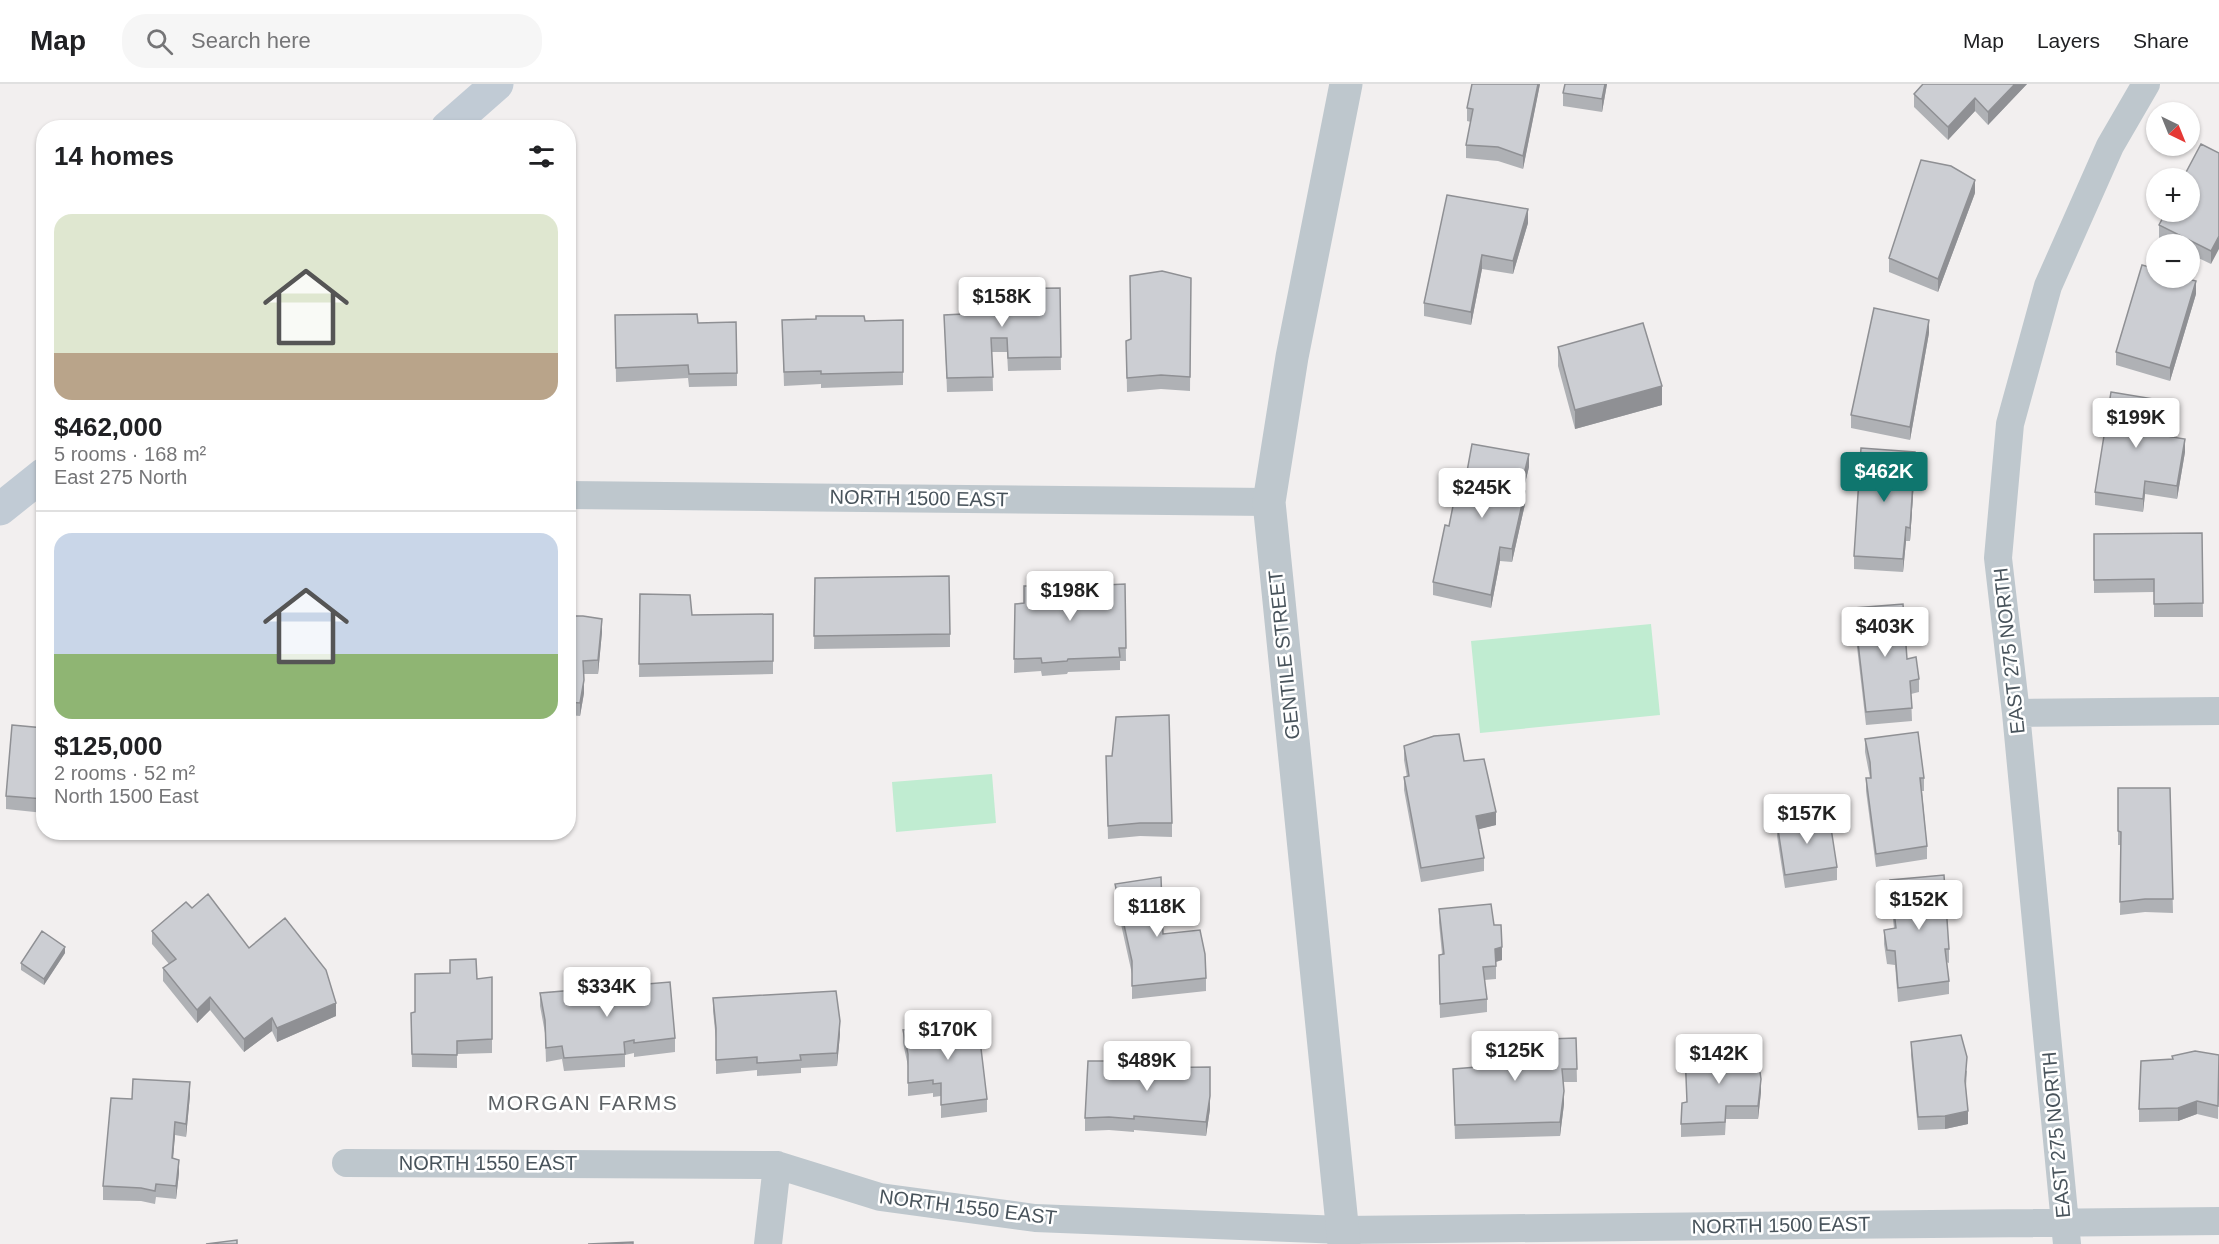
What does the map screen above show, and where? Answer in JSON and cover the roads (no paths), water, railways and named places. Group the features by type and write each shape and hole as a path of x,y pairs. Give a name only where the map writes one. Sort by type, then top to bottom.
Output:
{"main road":[{"path":"456,120 497,84"},
{"path":"0,509 36,480"}],"street":[{"name":"GENTILE STREET","path":"1343,1237 1269,502 1292,357 1346,84"},
{"name":"EAST 275 NORTH","path":"2066,1233 2016,713 1998,558 2010,424 2048,286 2110,146 2146,84"},
{"name":"NORTH 1500 EAST","path":"576,495 1269,502"},
{"path":"2016,713 2219,711"},
{"name":"NORTH 1550 EAST","path":"346,1163 777,1165 880,1197 1035,1218 1343,1237"},
{"path":"768,1244 777,1165"},
{"name":"NORTH 1500 EAST","path":"1343,1237 2066,1233 2219,1221"}],"district":[{"name":"MORGAN FARMS","path":"583,1102"}]}
